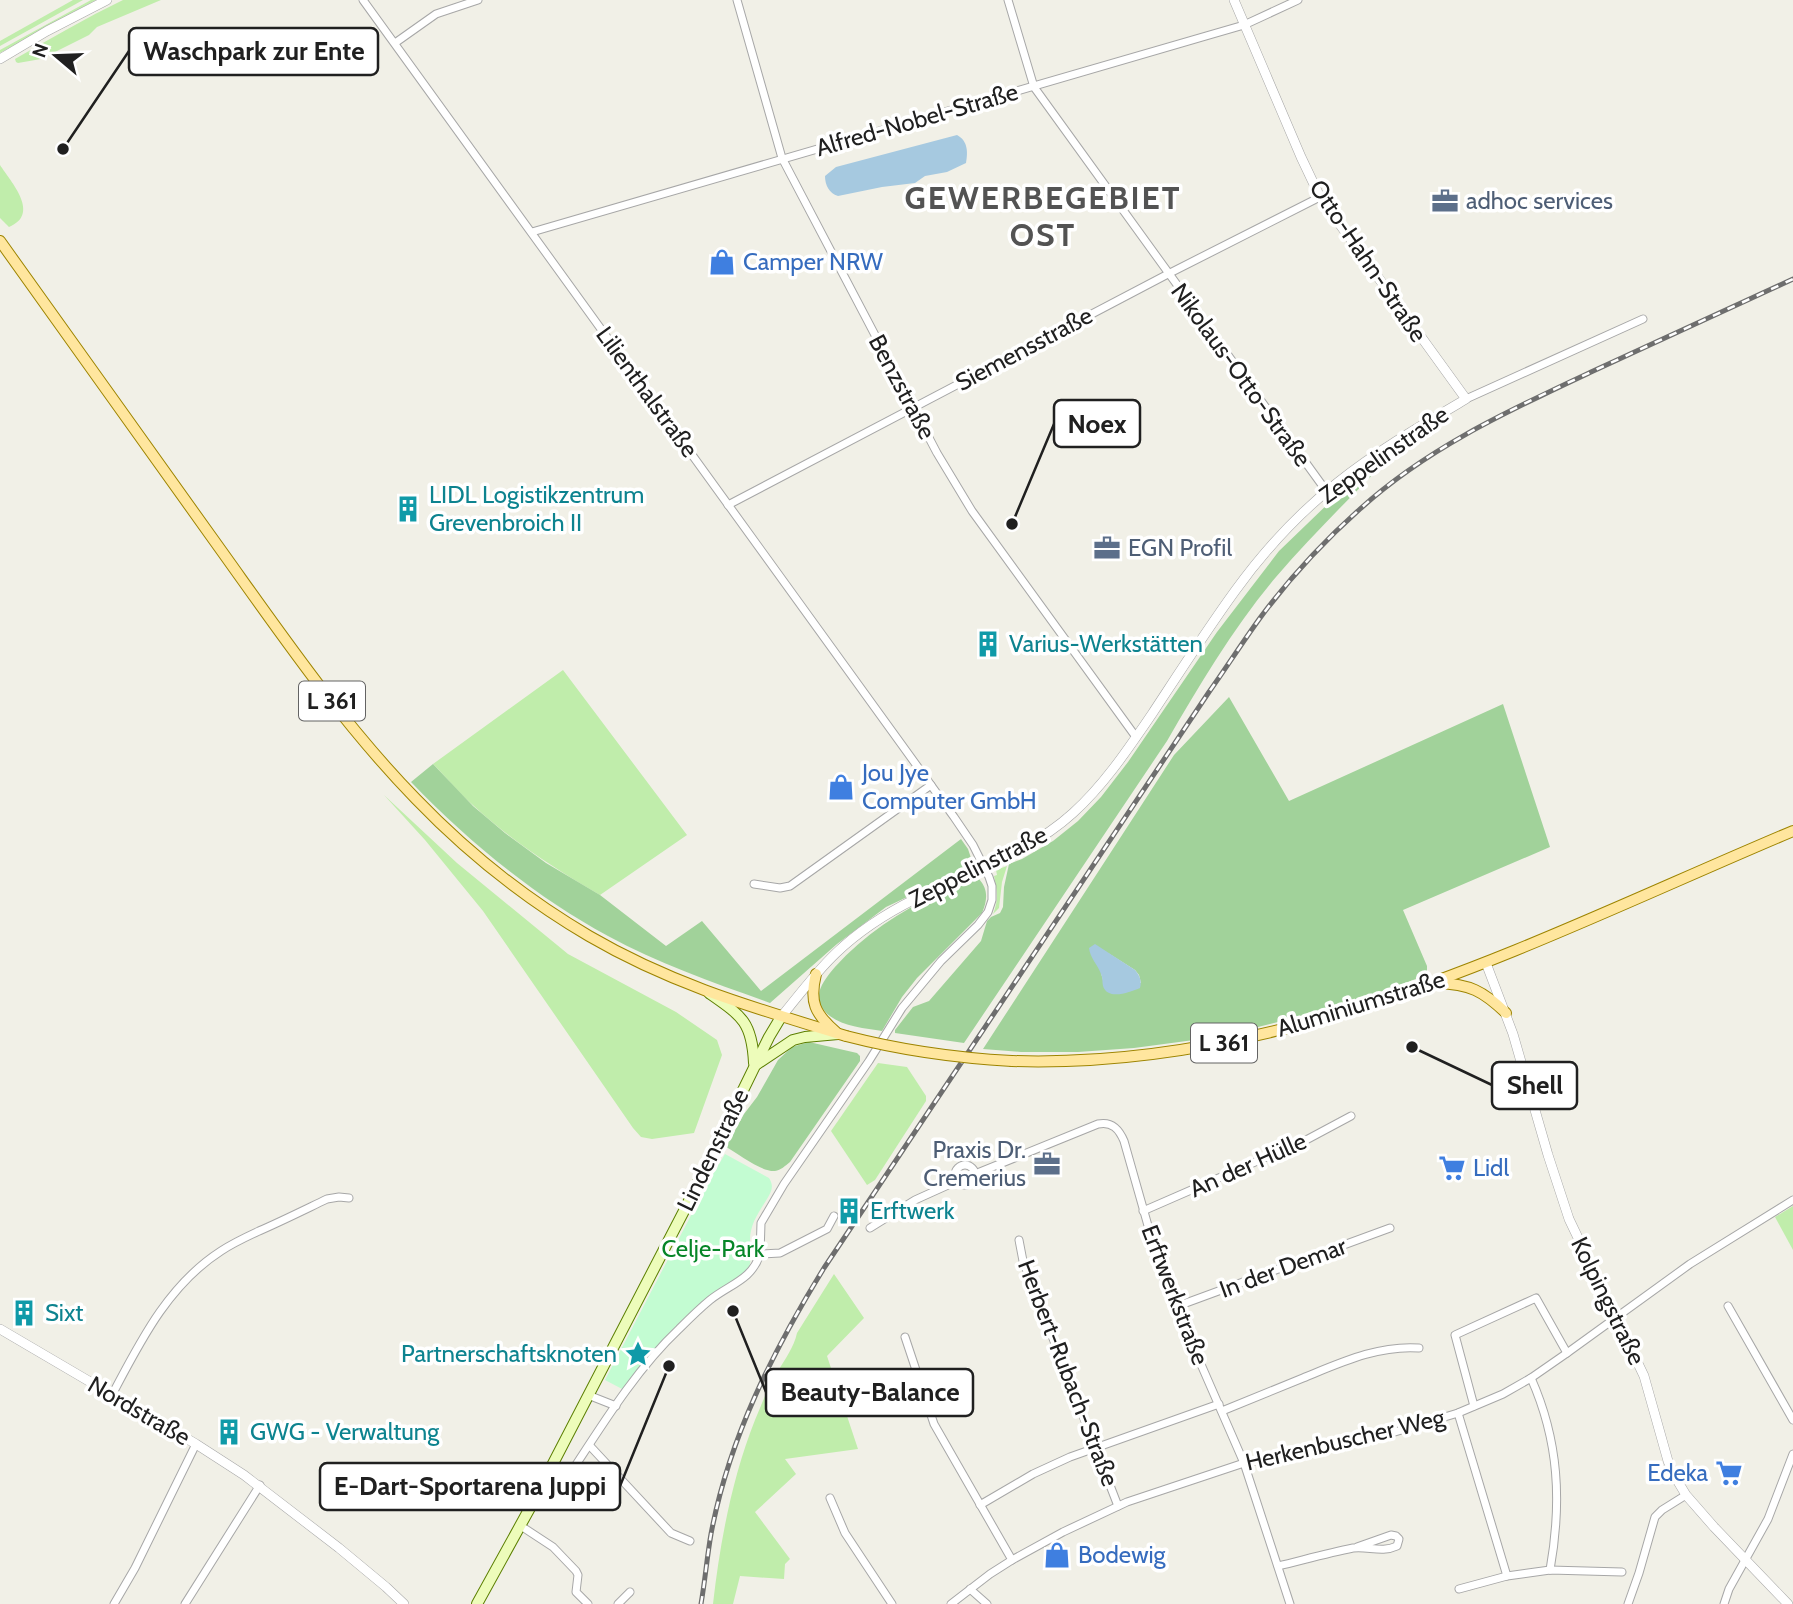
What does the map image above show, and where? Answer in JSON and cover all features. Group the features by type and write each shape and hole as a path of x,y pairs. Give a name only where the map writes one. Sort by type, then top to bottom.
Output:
{"main road":[{"name":"L 361","path":"0,241 312,676 359,736 441,824 514,886 615,951 708,993 781,1017"},
{"name":"Aluminiumstraße","path":"781,1017 842,1035 909,1049 984,1059 1093,1060 1145,1056 1195,1048 1334,1016 1431,983 1486,963 1793,831"},
{"path":"816,974 813,989 815,1007 824,1021 842,1035"},
{"path":"1431,983 1472,988 1485,994 1506,1013"},
{"path":"708,993 731,1009 749,1030 754,1066 797,1039 842,1035"},
{"name":"Lindenstraße","path":"477,1604 521,1526 781,1017"}],"street":[{"path":"0,59 107,0"},
{"name":"Lilienthalstraße","path":"363,0 931,785 985,867 993,893 988,912 941,961 902,1008 869,1061 790,1174 764,1214 760,1254"},
{"path":"395,43 436,14 478,0"},
{"name":"Benzstraße","path":"737,0 782,158 912,408 972,511 1136,737"},
{"name":"Nikolaus-Otto-Straße","path":"1008,0 1034,87 1327,492"},
{"name":"Otto-Hahn-Straße","path":"1234,0 1320,197 1466,399"},
{"name":"Alfred-Nobel-Straße","path":"532,232 1244,25 1298,0"},
{"name":"Siemensstraße","path":"729,505 1320,197"},
{"name":"Zeppelinstraße","path":"781,1017 842,947 892,911 1039,839 1073,813 1096,789 1136,737 1245,577 1284,533 1327,492 1383,450 1466,399 1643,319"},
{"path":"754,884 780,888 790,886 931,785"},
{"name":"Kolpingstraße","path":"1486,963 1520,1054 1569,1219 1644,1376 1670,1467 1686,1495 1788,1604"},
{"name":"An der Hülle","path":"1143,1211 1308,1139 1351,1116"},
{"name":"Erftwerkstraße","path":"975,1174 986,1166 1098,1124 1108,1123 1116,1127 1123,1139 1154,1252 1175,1307 1244,1463 1290,1604"},
{"name":"Erftwerkstraße","path":"963,1165 972,1168 975,1174 974,1180 968,1184 962,1185 957,1181 956,1171 963,1165"},
{"name":"Erftwerkstraße","path":"870,1228 915,1200 957,1181"},
{"path":"112,1395 163,1306 178,1287 207,1261 229,1246 327,1199 349,1198"},
{"name":"Herkenbuscher Weg","path":"951,1604 1012,1560 1118,1506 1244,1463 1361,1441 1458,1413 1503,1394 1531,1378 1711,1250 1793,1200"},
{"path":"554,1498 665,1342 710,1300 751,1273 760,1254 780,1253 827,1229 834,1216"},
{"name":"In der Demar","path":"1175,1307 1390,1228"},
{"name":"Herbert-Rubach-Straße","path":"1019,1240 1023,1261 1118,1506"},
{"path":"1475,1406 1455,1335 1536,1298 1567,1353"},
{"path":"1728,1306 1793,1420"},
{"name":"Nordstraße","path":"0,1329 196,1444 260,1485 380,1581 404,1604"},
{"path":"905,1336 931,1416 1012,1560"},
{"path":"980,1505 1033,1474 1095,1447 1220,1408 1355,1357 1400,1346 1419,1348"},
{"path":"1531,1378 1545,1413 1555,1469 1558,1515 1550,1570"},
{"path":"588,1395 617,1406"},
{"path":"1458,1413 1507,1576"},
{"path":"114,1604 135,1568 196,1444"},
{"path":"590,1446 671,1533 690,1541"},
{"path":"1724,1604 1768,1519 1793,1454"},
{"path":"185,1604 260,1485"},
{"path":"1628,1604 1655,1517 1686,1495"},
{"path":"830,1499 845,1533 892,1604"},
{"path":"521,1526 553,1547 576,1571 576,1592 588,1604"},
{"path":"1278,1566 1357,1548 1391,1535 1399,1539 1397,1546 1390,1549 1357,1548"},
{"path":"1459,1589 1507,1576 1550,1570 1622,1572"},
{"path":"970,1589 987,1604"},
{"path":"618,1604 630,1592"}],"green space":[{"path":"73,0 83,0 0,46 0,41"},
{"path":"91,0 96,0 0,53 0,50"},
{"path":"123,0 161,0 97,27 89,35 41,59 16,62 15,59 28,51"},
{"path":"0,165 16,189 23,206 23,214 9,227 0,218"},
{"path":"1390,457 1290,561 1246,616 1167,741 964,1043 895,1033 913,1007 929,1001 981,941 987,921 1000,913 1009,864 1053,841 1078,821 1101,797 1217,632 1279,551 1334,498"},
{"path":"563,670 687,835 600,895 504,832 469,802 433,764"},
{"path":"1229,697 1289,801 1503,704 1550,847 1403,910 1427,966 1427,975 1355,1001 1254,1028 1208,1032 1194,1040 1134,1048 1078,1052 983,1049 1174,755","holes":["1108,953 1135,970 1141,983 1103,980 1101,973"]},
{"path":"433,764 473,806 505,833 546,863 600,895 666,946 702,921 761,991 961,839 968,849 970,864 958,873 886,907 837,944 770,1003 627,946 528,886 479,847 411,782"},
{"path":"384,795 457,863 568,954 676,1012 717,1040 722,1055 694,1133 652,1139 641,1137 483,911"},
{"path":"1007,866 999,908 993,914 997,895 994,876 997,875 996,870"},
{"path":"979,879 986,896 982,913 917,978 882,1031 842,1023 828,1015 820,1003 819,992 835,967 858,944 910,908 939,893"},
{"path":"809,1042 857,1053 860,1061 790,1162 777,1170 763,1169 726,1147 778,1060 792,1047"},
{"path":"878,1063 907,1067 926,1096 926,1101 875,1180 867,1185 831,1131"},
{"name":"Celje-Park","path":"725,1154 769,1178 772,1184 770,1193 755,1218 747,1273 711,1296 678,1324 624,1390 605,1380"},
{"path":"1793,1206 1793,1250 1775,1217"},
{"path":"834,1274 864,1318 827,1356 858,1449 785,1459 796,1474 755,1512 790,1559 785,1564 784,1579 740,1576 733,1604 713,1604 728,1511 755,1420 797,1333"}],"water":[{"path":"957,135 966,147 966,163 947,172 925,176 915,183 838,196 830,191 827,185 825,176 836,167"},
{"path":"1095,944 1135,970 1140,979 1140,988 1120,994 1106,991 1089,948"}],"railway":[{"path":"701,1604 711,1534 729,1464 755,1396 805,1299 1209,692 1283,589 1360,509 1386,487 1441,449 1530,401 1793,279"}],"place":[{"name":"Waschpark zur Ente","path":"63,149"},
{"name":"adhoc services","path":"1445,201"},
{"name":"Camper NRW","path":"722,262"},
{"name":"LIDL Logistikzentrum Grevenbroich II","path":"408,509"},
{"name":"Noex","path":"1012,524"},
{"name":"EGN Profil","path":"1107,548"},
{"name":"Varius-Werkstätten","path":"988,644"},
{"name":"Jou Jye Computer GmbH","path":"841,787"},
{"name":"Shell","path":"1412,1047"},
{"name":"Praxis Dr. Cremerius","path":"1047,1164"},
{"name":"Lidl","path":"1452,1168"},
{"name":"Erftwerk","path":"849,1211"},
{"name":"Beauty-Balance","path":"733,1311"},
{"name":"Sixt","path":"24,1313"},
{"name":"Partnerschaftsknoten","path":"638,1354"},
{"name":"E-Dart-Sportarena Juppi","path":"669,1366"},
{"name":"GWG - Verwaltung","path":"229,1432"},
{"name":"Edeka","path":"1729,1473"},
{"name":"Bodewig","path":"1057,1555"}],"district":[{"name":"GEWERBEGEBIET OST","path":"1043,216"}]}
